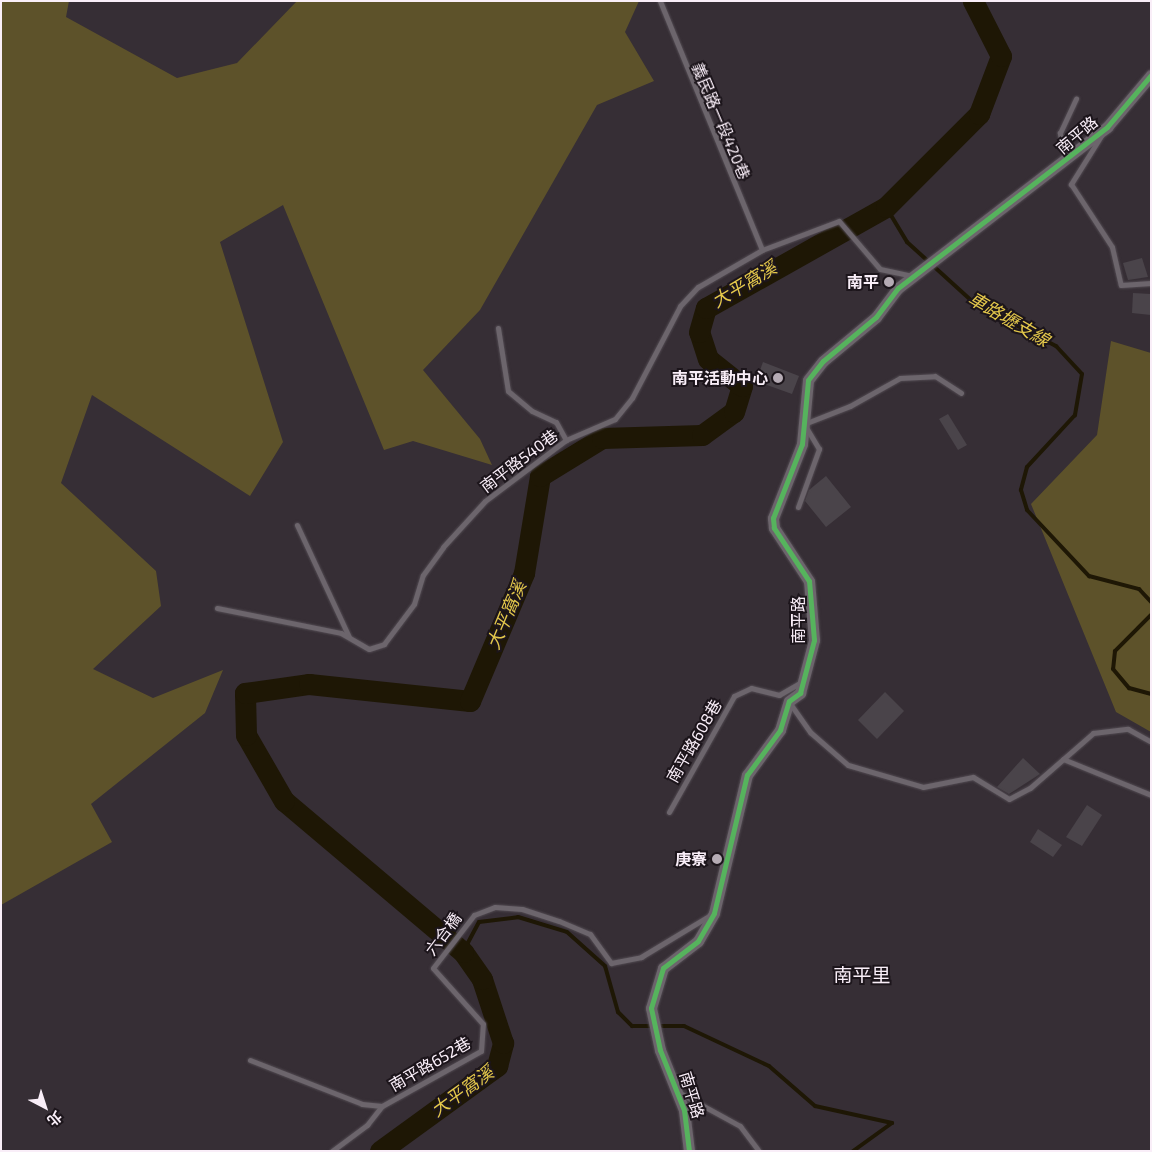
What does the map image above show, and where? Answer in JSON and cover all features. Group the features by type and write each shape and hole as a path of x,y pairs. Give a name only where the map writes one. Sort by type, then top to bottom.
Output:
{"street":[{"name":"南平路","path":"689,1151 676,1091 660,1050 651,1008 663,968 698,941 714,913 747,775 780,730 789,702 800,693 814,640 814,600 809,581 774,528 773,518 802,444 808,380 913,276 1107,127 1151,75"}],"lane":[{"name":"義民路一段420巷","path":"660,1 762,250"},
{"path":"1066,160 1060,132 1076,99"},
{"path":"1107,127 1071,184 1112,248 1121,285 1151,283"},
{"name":"南平路540巷","path":"217,608 349,637 369,649 384,644 409,612 423,575 443,547 485,501 566,440 615,419 632,398 680,306 712,278 762,250 839,221 854,243 880,269 913,276"},
{"path":"498,328 508,391 532,411 556,422 566,440"},
{"path":"798,507 819,449 804,424 850,406 900,378 936,376 961,393"},
{"path":"297,525 349,637"},
{"name":"南平路608巷","path":"669,812 734,696 751,688 779,695 803,682"},
{"path":"789,702 831,754 881,778 923,787 973,777 1009,799 1030,788 1093,733 1128,729 1151,742"},
{"path":"1063,759 1151,795"},
{"name":"六合橋","path":"433,968 474,915 495,907 522,909 559,921 590,934 611,963 641,958 714,913"},
{"name":"南平路652巷","path":"332,1151 367,1125 382,1106 482,1051 483,1024 433,968"},
{"name":"南平路652巷","path":"250,1060 362,1104 382,1106"},
{"path":"676,1091 740,1126 759,1151"}],"shaded area":[{"path":"1,1 69,1 66,17 177,78 237,63 297,1 639,1 625,32 654,81 597,105 480,310 423,370 480,439 492,465 413,441 384,450 283,205 220,242 283,442 250,496 92,395 61,483 156,571 161,606 93,669 153,698 223,670 205,713 91,804 112,842 1,905"},
{"path":"1111,341 1151,353 1151,732 1116,712 1031,504 1097,435"}],"building":[{"path":"1142,258 1148,277 1128,280 1123,263"},
{"path":"1133,293 1151,294 1151,315 1132,313"},
{"name":"南平活動中心","path":"763,362 799,376 792,394 756,381"},
{"path":"948,414 967,445 958,450 939,419"},
{"path":"826,476 851,507 826,527 805,501 809,490"},
{"path":"885,692 904,711 877,739 858,720"},
{"path":"1023,758 1040,774 1009,794 997,787"},
{"path":"1087,805 1102,815 1082,846 1066,837"},
{"path":"1038,829 1062,845 1053,857 1030,842"}],"waterway":[{"name":"大平窩溪","path":"380,1151 497,1066 503,1043 482,979 463,952 284,801 246,735 245,693 309,684 470,701 524,573 540,476 602,438 702,435 734,412 742,386 708,359 699,332 706,308 886,207 979,114 1001,56 973,1"},
{"name":"車路壢支線","path":"886,207 907,242 974,303 1056,346 1082,374 1075,415 1027,467 1021,490 1027,510 1089,576 1139,589 1151,602"},
{"name":"車路壢支線","path":"1151,615 1115,651 1113,669 1129,688 1151,694"},
{"path":"463,952 479,922 518,917 567,932 605,966 618,1012 632,1026 684,1026 769,1066 815,1106 892,1123 853,1151"}],"cycle path":[{"path":"689,1151 684,1110 660,1050 651,1008 663,968 698,941 714,913 747,775 780,730 789,701 800,693 814,640 809,581 774,528 773,518 802,444 808,380 823,361 876,317 898,288 1107,127 1151,75"}],"place":[{"name":"南平","path":"889,282"},
{"name":"南平活動中心","path":"778,378"},
{"name":"庚寮","path":"717,859"}],"district":[{"name":"南平里","path":"862,975"}]}
